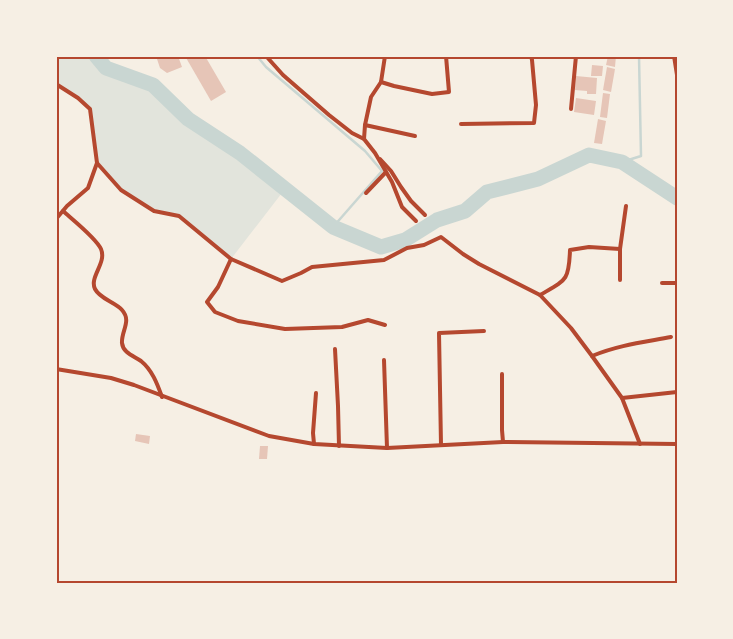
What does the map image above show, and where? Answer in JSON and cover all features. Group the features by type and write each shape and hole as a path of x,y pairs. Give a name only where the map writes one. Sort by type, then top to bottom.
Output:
{"street":[{"path":"266,56 283,75 352,133 364,139 425,215"},
{"path":"364,139 371,97 380,82 385,56"},
{"path":"380,82 432,94 449,92 446,56"},
{"path":"461,124 534,123 536,105 531,56"},
{"path":"571,109 576,56"},
{"path":"674,56 677,75"},
{"path":"56,84 78,98 90,109 97,163 88,188 66,206 56,219"},
{"path":"365,125 415,136"},
{"path":"375,153 392,182 402,206 416,221"},
{"path":"97,163 121,190 154,211 179,216 231,259 282,281 301,274 312,267 384,260 406,248 424,244 441,237 479,264 540,295 571,328 622,398 640,444"},
{"path":"366,193 386,172"},
{"path":"620,280 620,249 626,206"},
{"path":"63,211 97,242 102,251 101,263 94,281 94,288 98,294 122,309 126,315 122,342 129,354 141,361 152,373 162,396"},
{"path":"540,295 565,280 570,268 570,250 589,247 620,249"},
{"path":"231,259 218,287 207,302 215,312 238,321 284,329 342,327 368,320 385,325"},
{"path":"662,283 677,283"},
{"path":"441,445 439,333 484,331"},
{"path":"592,356 628,345 672,337"},
{"path":"335,349 339,446"},
{"path":"384,360 387,448"},
{"path":"56,365 65,370"},
{"path":"56,369 111,378 270,436 314,444 387,448 503,442 677,444"},
{"path":"502,374 503,442"},
{"path":"622,398 677,392"},
{"path":"314,444 316,393"}],"shaded area":[{"path":"56,56 96,56 107,68 153,85 188,119 240,153 285,189 231,259 179,216 154,211 121,190 97,163 90,109 56,84"}],"building":[{"path":"156,56 178,56 182,67 167,73 160,68"},
{"path":"185,56 205,56 226,92 211,101"},
{"path":"608,56 616,56 615,67 606,65"},
{"path":"592,65 603,66 602,76 591,76"},
{"path":"607,67 615,69 611,92 603,90"},
{"path":"576,76 597,78 596,94 587,94 587,91 575,90"},
{"path":"603,93 610,94 607,118 600,117"},
{"path":"576,98 596,101 594,115 574,112"},
{"path":"598,119 606,121 602,144 594,143"},
{"path":"136,434 150,436 149,444 135,441"},
{"path":"260,446 268,446 267,459 259,459"}],"waterway":[{"path":"96,56 106,68 153,85 188,119 240,153 333,227 381,247 405,240 437,220 465,211 487,192 538,179 589,155 622,162 677,198"},
{"path":"257,56 266,67 365,151 382,171 333,227"},
{"path":"622,162 641,156 639,56"}]}
